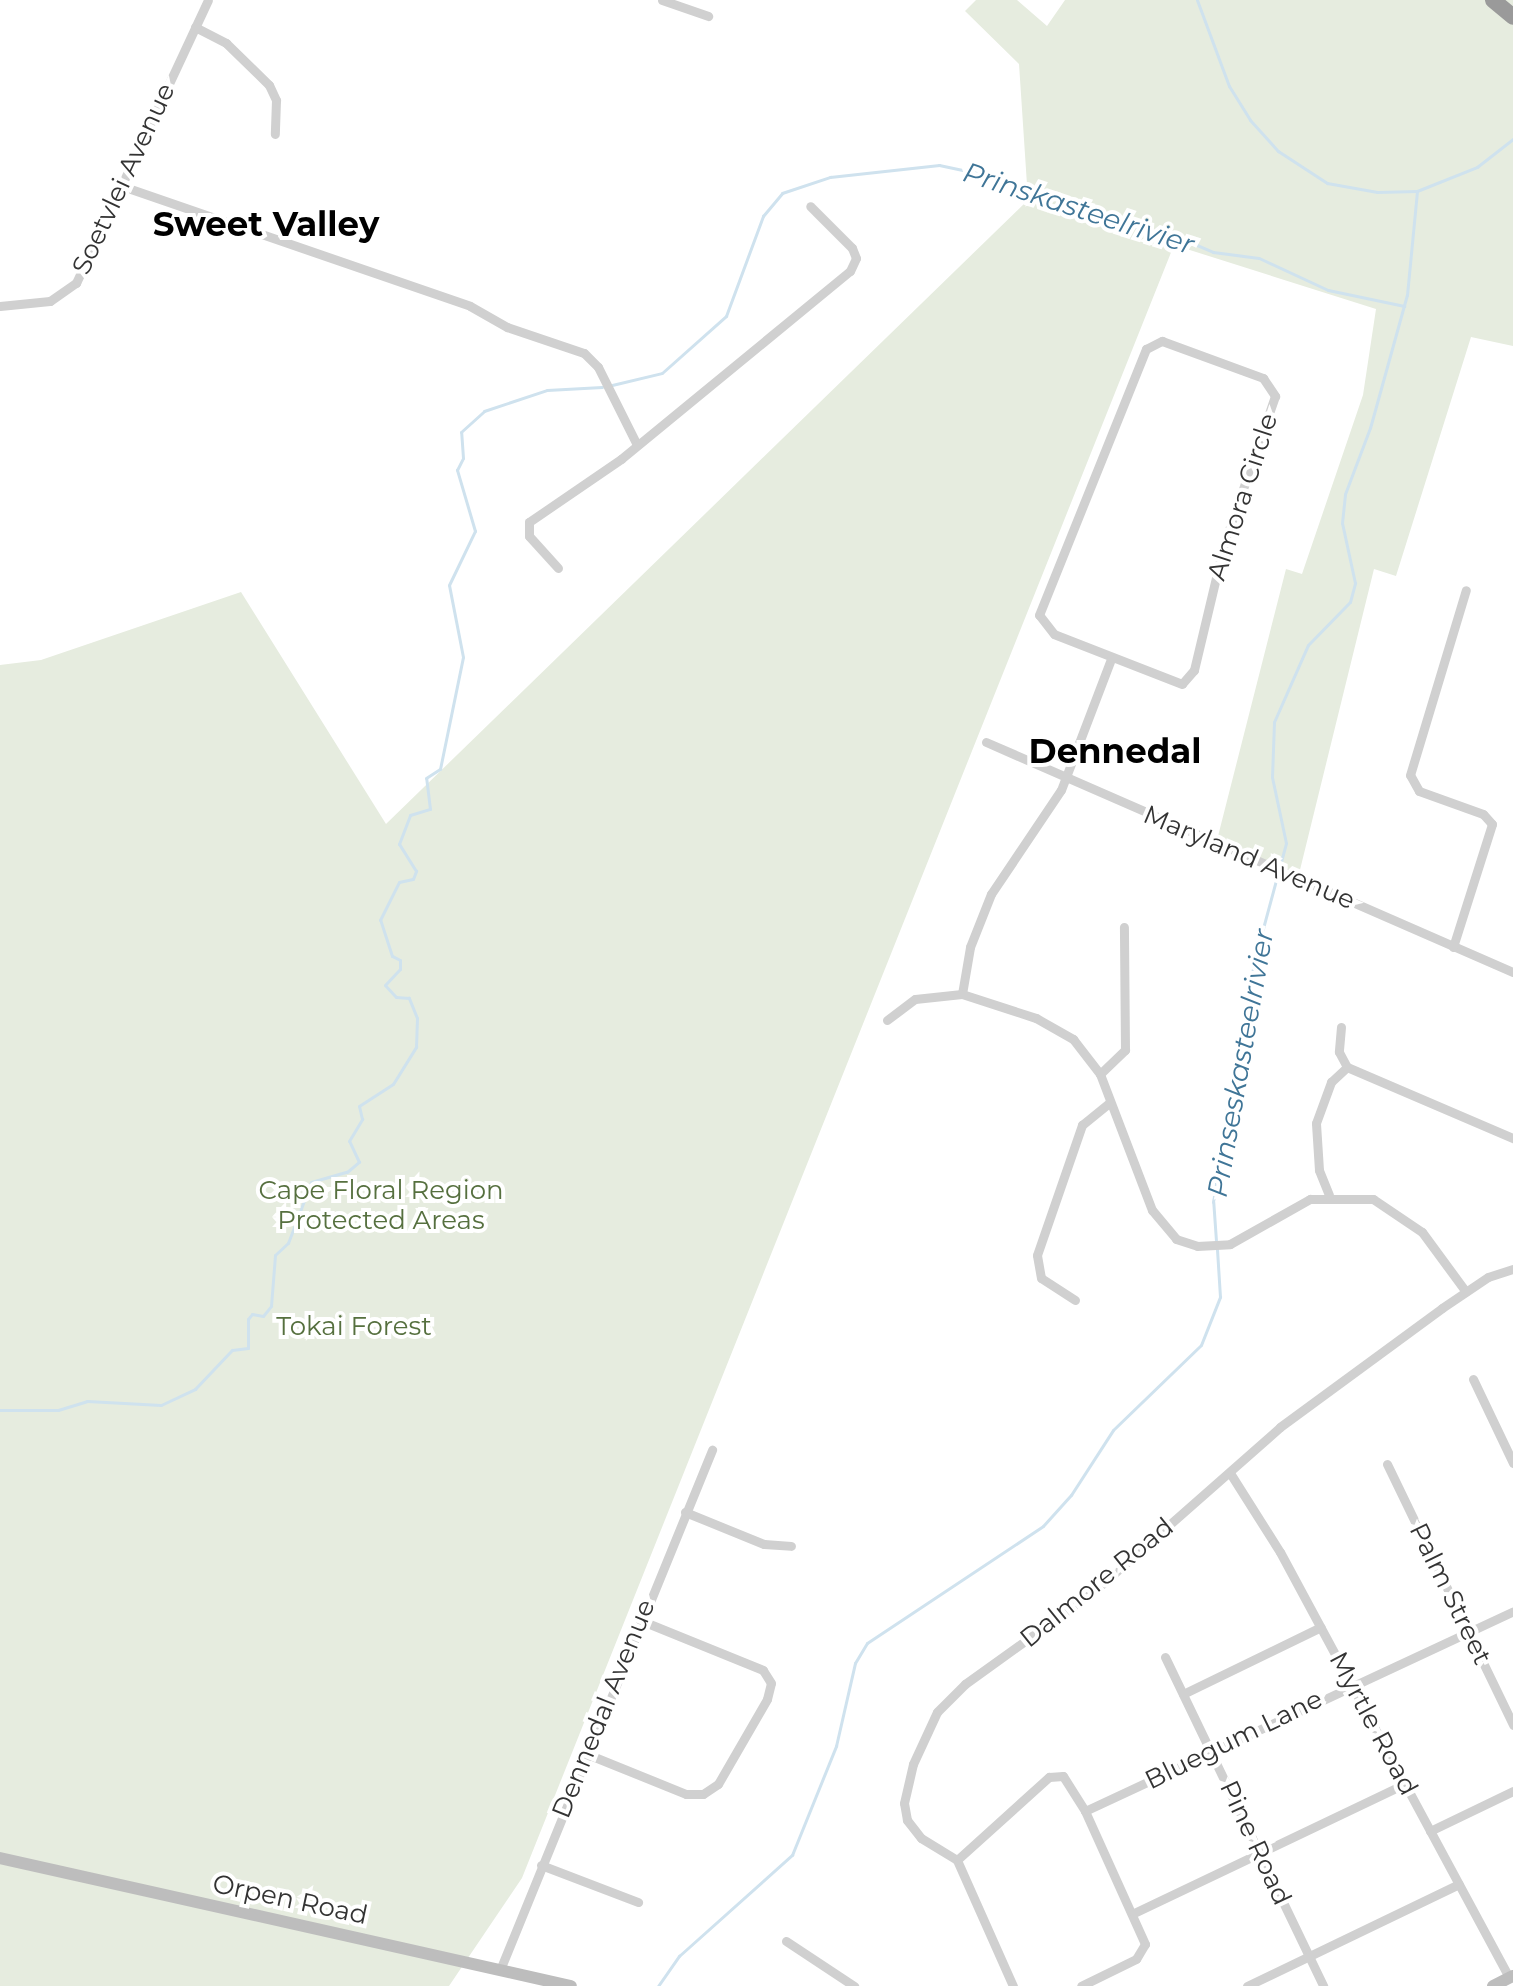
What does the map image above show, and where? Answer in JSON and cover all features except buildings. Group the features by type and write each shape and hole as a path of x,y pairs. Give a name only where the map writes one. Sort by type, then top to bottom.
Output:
{"highway":[{"path":"1493,0 1513,17"}],"main road":[{"name":"Orpen Road","path":"0,1858 571,1986"},
{"path":"1493,1986 1511,1977"}],"street":[{"name":"Soetvlei Avenue","path":"0,306 50,301 69,291 122,186 208,0"},
{"path":"662,0 708,16"},
{"path":"195,27 226,43 269,85 276,100 275,134"},
{"path":"122,186 470,306 507,327 584,353 598,367 636,443"},
{"path":"558,568 529,536 529,522 636,443 850,271 856,258 852,248 810,206"},
{"name":"Almora Circle","path":"1162,341 1263,378 1275,396 1224,544 1192,677 1176,684 1111,659 1047,631 1040,607 1146,349 1162,341"},
{"path":"1453,947 1492,824 1483,814 1419,791 1409,780 1466,590"},
{"path":"962,994 970,947 991,894 1066,778 1111,659"},
{"name":"Maryland Avenue","path":"986,742 1513,972"},
{"path":"1100,1074 1125,1050 1124,927"},
{"path":"887,1020 915,999 962,994 1056,1028 1083,1048 1100,1074 1134,1169 1166,1232 1186,1243 1210,1246 1230,1244 1290,1206 1329,1195 1373,1199 1404,1216 1466,1292"},
{"path":"1341,1027 1339,1052 1347,1067 1513,1138"},
{"path":"1329,1195 1319,1170 1316,1123 1331,1082 1347,1067"},
{"path":"1075,1300 1041,1278 1037,1255 1082,1125 1110,1102"},
{"name":"Dalmore Road","path":"957,1860 921,1838 906,1813 913,1764 937,1712 965,1684 1093,1592 1280,1427 1466,1292 1513,1269"},
{"path":"1473,1379 1513,1463"},
{"name":"Dennedal Avenue","path":"500,1970 640,1620 712,1450"},
{"name":"Palm Street","path":"1387,1464 1513,1725"},
{"name":"Myrtle Road","path":"1230,1473 1321,1627 1511,1977"},
{"path":"685,1512 764,1544 791,1546"},
{"name":"Bluegum Lane","path":"1085,1811 1513,1611"},
{"path":"587,1754 686,1794 703,1794 718,1784 767,1699 771,1683 763,1670 640,1620"},
{"path":"1183,1694 1321,1627"},
{"name":"Pine Road","path":"1165,1657 1323,1986"},
{"path":"1013,1986 957,1860 1053,1775 1063,1776 1085,1811 1143,1934 1141,1955 1081,1986"},
{"path":"1134,1913 1404,1784"},
{"path":"1430,1831 1513,1791"},
{"path":"541,1865 638,1902"},
{"path":"1247,1986 1459,1884"},
{"path":"786,1941 854,1986"}],"green space":[{"name":"Cape Floral Region Protected Areas","path":"976,0 1017,0 1047,26 1065,0 1513,0 1513,346 1471,337 1396,576 1374,569 1298,878 1216,844 1286,569 1302,574 1363,395 1376,309 1174,245 522,1878 449,1986 0,1986 0,665 41,660 241,592 386,824 1028,200 1019,64 965,11"}],"waterway":[{"path":"1197,0 1229,86 1250,120 1278,151 1327,183 1377,192 1417,191 1477,167 1513,139"},
{"name":"Prinskasteelrivier","path":"612,385 662,373 726,316 763,216 782,193 830,177 939,165 986,175 1151,232 1162,230 1213,252 1259,258 1328,290 1404,306"},
{"name":"Prinseskasteelrivier","path":"1216,1241 1213,1202 1230,1087 1255,958 1286,843 1272,777 1274,722 1308,645 1350,602 1355,583 1342,523 1345,494 1370,428 1407,295 1417,191"},
{"name":"Prinskasteelrivier","path":"0,1410 58,1410 87,1401 161,1405 195,1389 232,1350 248,1348 248,1319 252,1314 263,1316 271,1306 275,1255 288,1243 311,1182 347,1172 359,1162 349,1141 362,1119 359,1106 393,1084 416,1047 417,1018 409,998 396,997 385,985 400,969 400,960 392,956 380,920 399,882 413,879 416,871 399,844 410,815 430,809 426,778 440,769 463,657 449,585 475,531 457,470 463,458 461,432 484,411 547,390 602,387"},
{"name":"Prinseskasteelrivier","path":"658,1986 679,1956 792,1855 836,1746 855,1663 867,1643 1043,1526 1071,1495 1113,1430 1201,1345 1220,1297 1217,1249"}],"district":[{"name":"Sweet Valley","path":"266,225"},
{"name":"Dennedal","path":"1115,752"}],"park label":[{"name":"Tokai Forest","path":"354,1327"}]}
